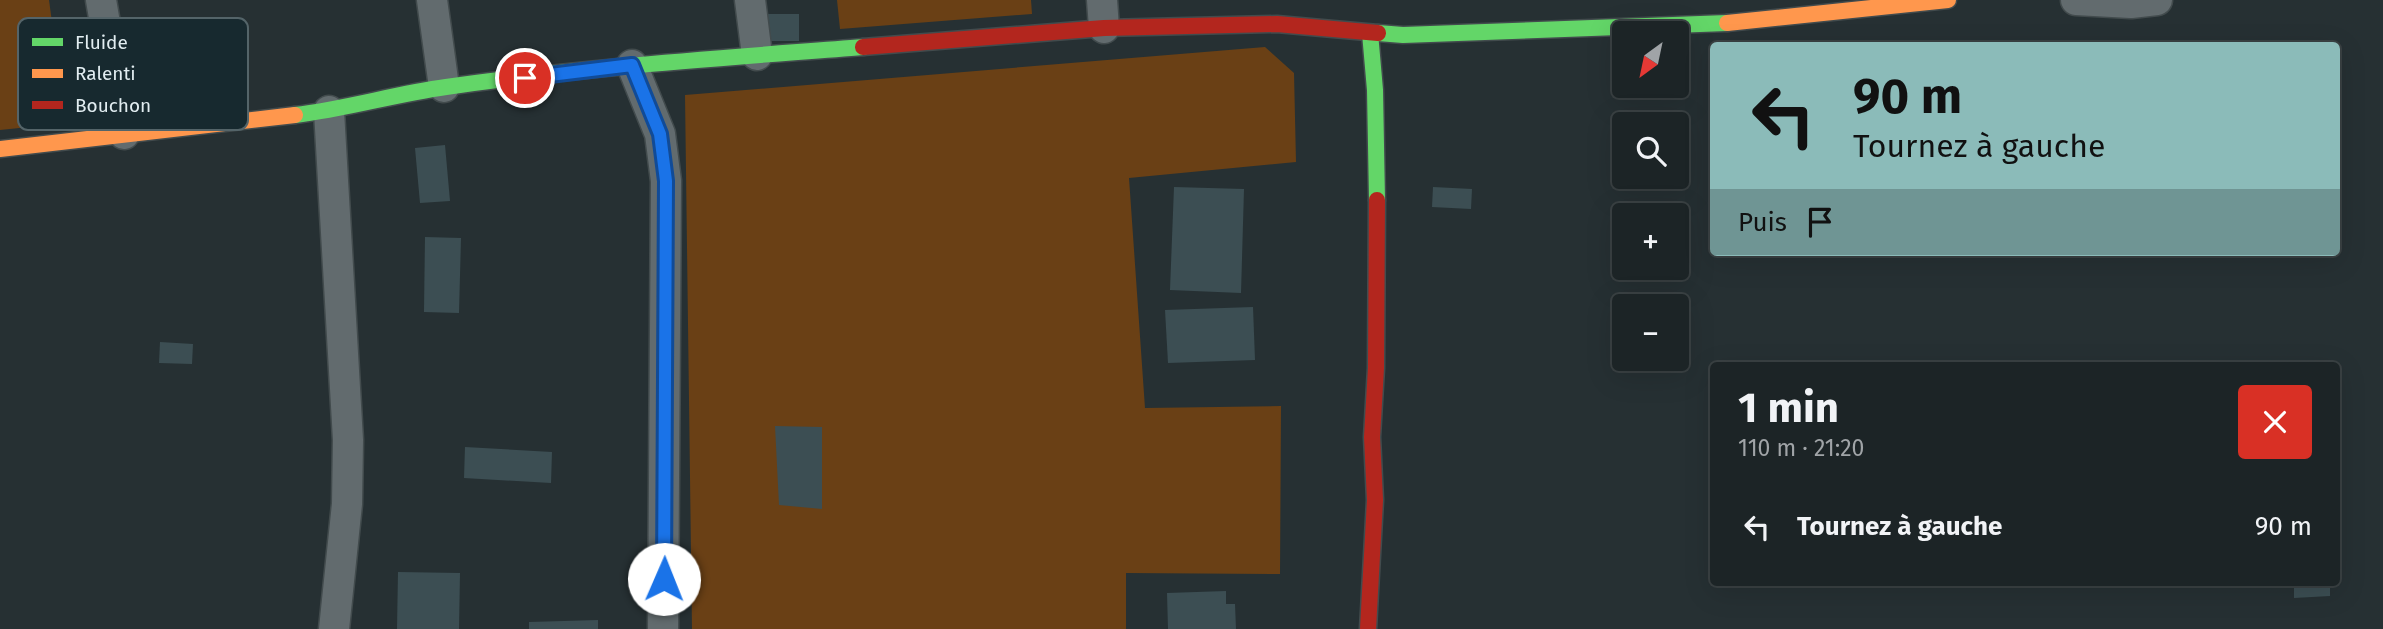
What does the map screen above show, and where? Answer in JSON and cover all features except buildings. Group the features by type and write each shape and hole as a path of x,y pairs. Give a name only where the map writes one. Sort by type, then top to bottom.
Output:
{"street":[{"path":"101,0 104,18"},
{"path":"432,0 444,87"},
{"path":"750,0 757,55"},
{"path":"248,120 328,111 444,87 632,65 757,55 1103,14 1277,24 1403,35 1718,24 1948,0"},
{"path":"2076,0 2132,4 2157,0"},
{"path":"1368,629 1375,500 1372,437 1378,238 1375,90 1370,33"},
{"path":"632,65 660,134 666,181 663,629"},
{"path":"328,111 348,440 348,504 334,629"},
{"path":"123,130 124,134"},
{"path":"0,149 159,130"}],"shaded area":[{"path":"0,0 49,0 51,18 18,18 18,128 0,130"},
{"path":"837,0 1031,0 1032,14 840,29"},
{"path":"1265,47 1294,73 1296,162 1129,178 1145,408 1281,406 1280,574 1126,573 1126,629 692,629 685,95"}],"traffic: fast":[{"path":"1378,33 1403,35 1727,23"},
{"path":"1370,33 1375,90 1377,200"},
{"path":"295,115 427,90 498,80 863,47"}],"traffic: slow":[{"path":"1727,23 1948,0"},
{"path":"248,120 295,115"},
{"path":"0,149 165,130"}],"traffic: jam":[{"path":"863,47 1104,28 1277,24 1378,33"},
{"path":"1368,629 1375,500 1372,437 1376,368 1377,200"}],"route":[{"path":"525,78 632,65 660,134 666,181 664,579"}]}
